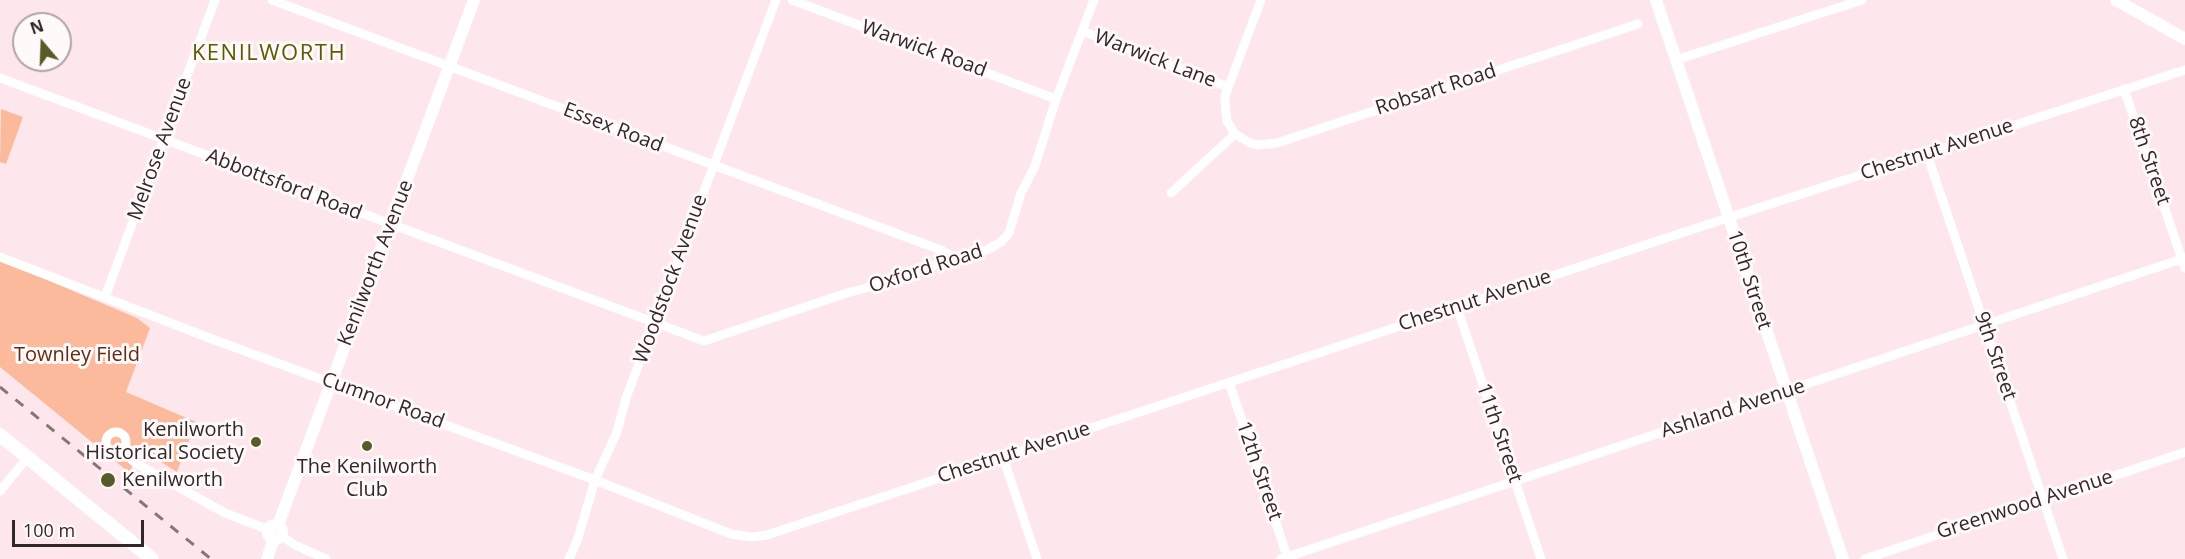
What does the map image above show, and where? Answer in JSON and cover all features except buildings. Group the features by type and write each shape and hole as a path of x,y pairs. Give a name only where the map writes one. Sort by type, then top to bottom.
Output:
{"main road":[{"path":"0,435 152,559"}],"street":[{"name":"Melrose Avenue","path":"105,297 215,0"},
{"name":"Essex Road","path":"272,0 941,250 953,257"},
{"name":"Kenilworth Avenue","path":"267,559 275,532 474,0"},
{"name":"Woodstock Avenue","path":"569,559 596,480 617,432 626,398 654,322 776,0"},
{"name":"Warwick Road","path":"792,0 1056,99"},
{"name":"Oxford Road","path":"704,341 847,293 904,278 953,257 987,250 1001,242 1009,233 1021,193 1035,166 1056,99 1094,0"},
{"path":"1171,193 1235,134 1225,112 1225,96 1261,0"},
{"name":"10th Street","path":"1656,0 1843,559"},
{"path":"1676,60 1862,0"},
{"path":"2116,0 2185,39"},
{"name":"Robsart Road","path":"1235,134 1257,145 1277,143 1638,24"},
{"name":"Warwick Lane","path":"1082,31 1228,87"},
{"name":"Chestnut Avenue","path":"767,535 1728,217 2185,70"},
{"name":"Abbottsford Road","path":"0,78 704,341"},
{"name":"8th Street","path":"2124,89 2184,262"},
{"name":"9th Street","path":"1927,154 2063,559"},
{"name":"Cumnor Road","path":"0,257 596,480 731,534 752,537 767,535"},
{"name":"Ashland Avenue","path":"1286,558 1985,325 2184,262"},
{"name":"11th Street","path":"1457,307 1541,559"},
{"name":"12th Street","path":"1229,382 1286,558"},
{"path":"122,451 137,464 225,513 275,532 293,544 326,559"},
{"name":"Greenwood Avenue","path":"1865,559 2185,452"},
{"path":"0,491 28,457"},
{"path":"1003,457 1037,559"}],"green space":[{"path":"1,109 23,117 6,164 0,162"},
{"name":"Townley Field","path":"0,260 137,318 150,328 126,392 196,422 177,472 134,445 131,474 0,367"}],"railway":[{"path":"0,387 211,559"}],"place":[{"name":"Kenilworth Historical Society","path":"256,442"},
{"name":"The Kenilworth Club","path":"367,446"},
{"name":"Kenilworth","path":"108,480"}],"district":[{"name":"KENILWORTH","path":"269,54"}]}
